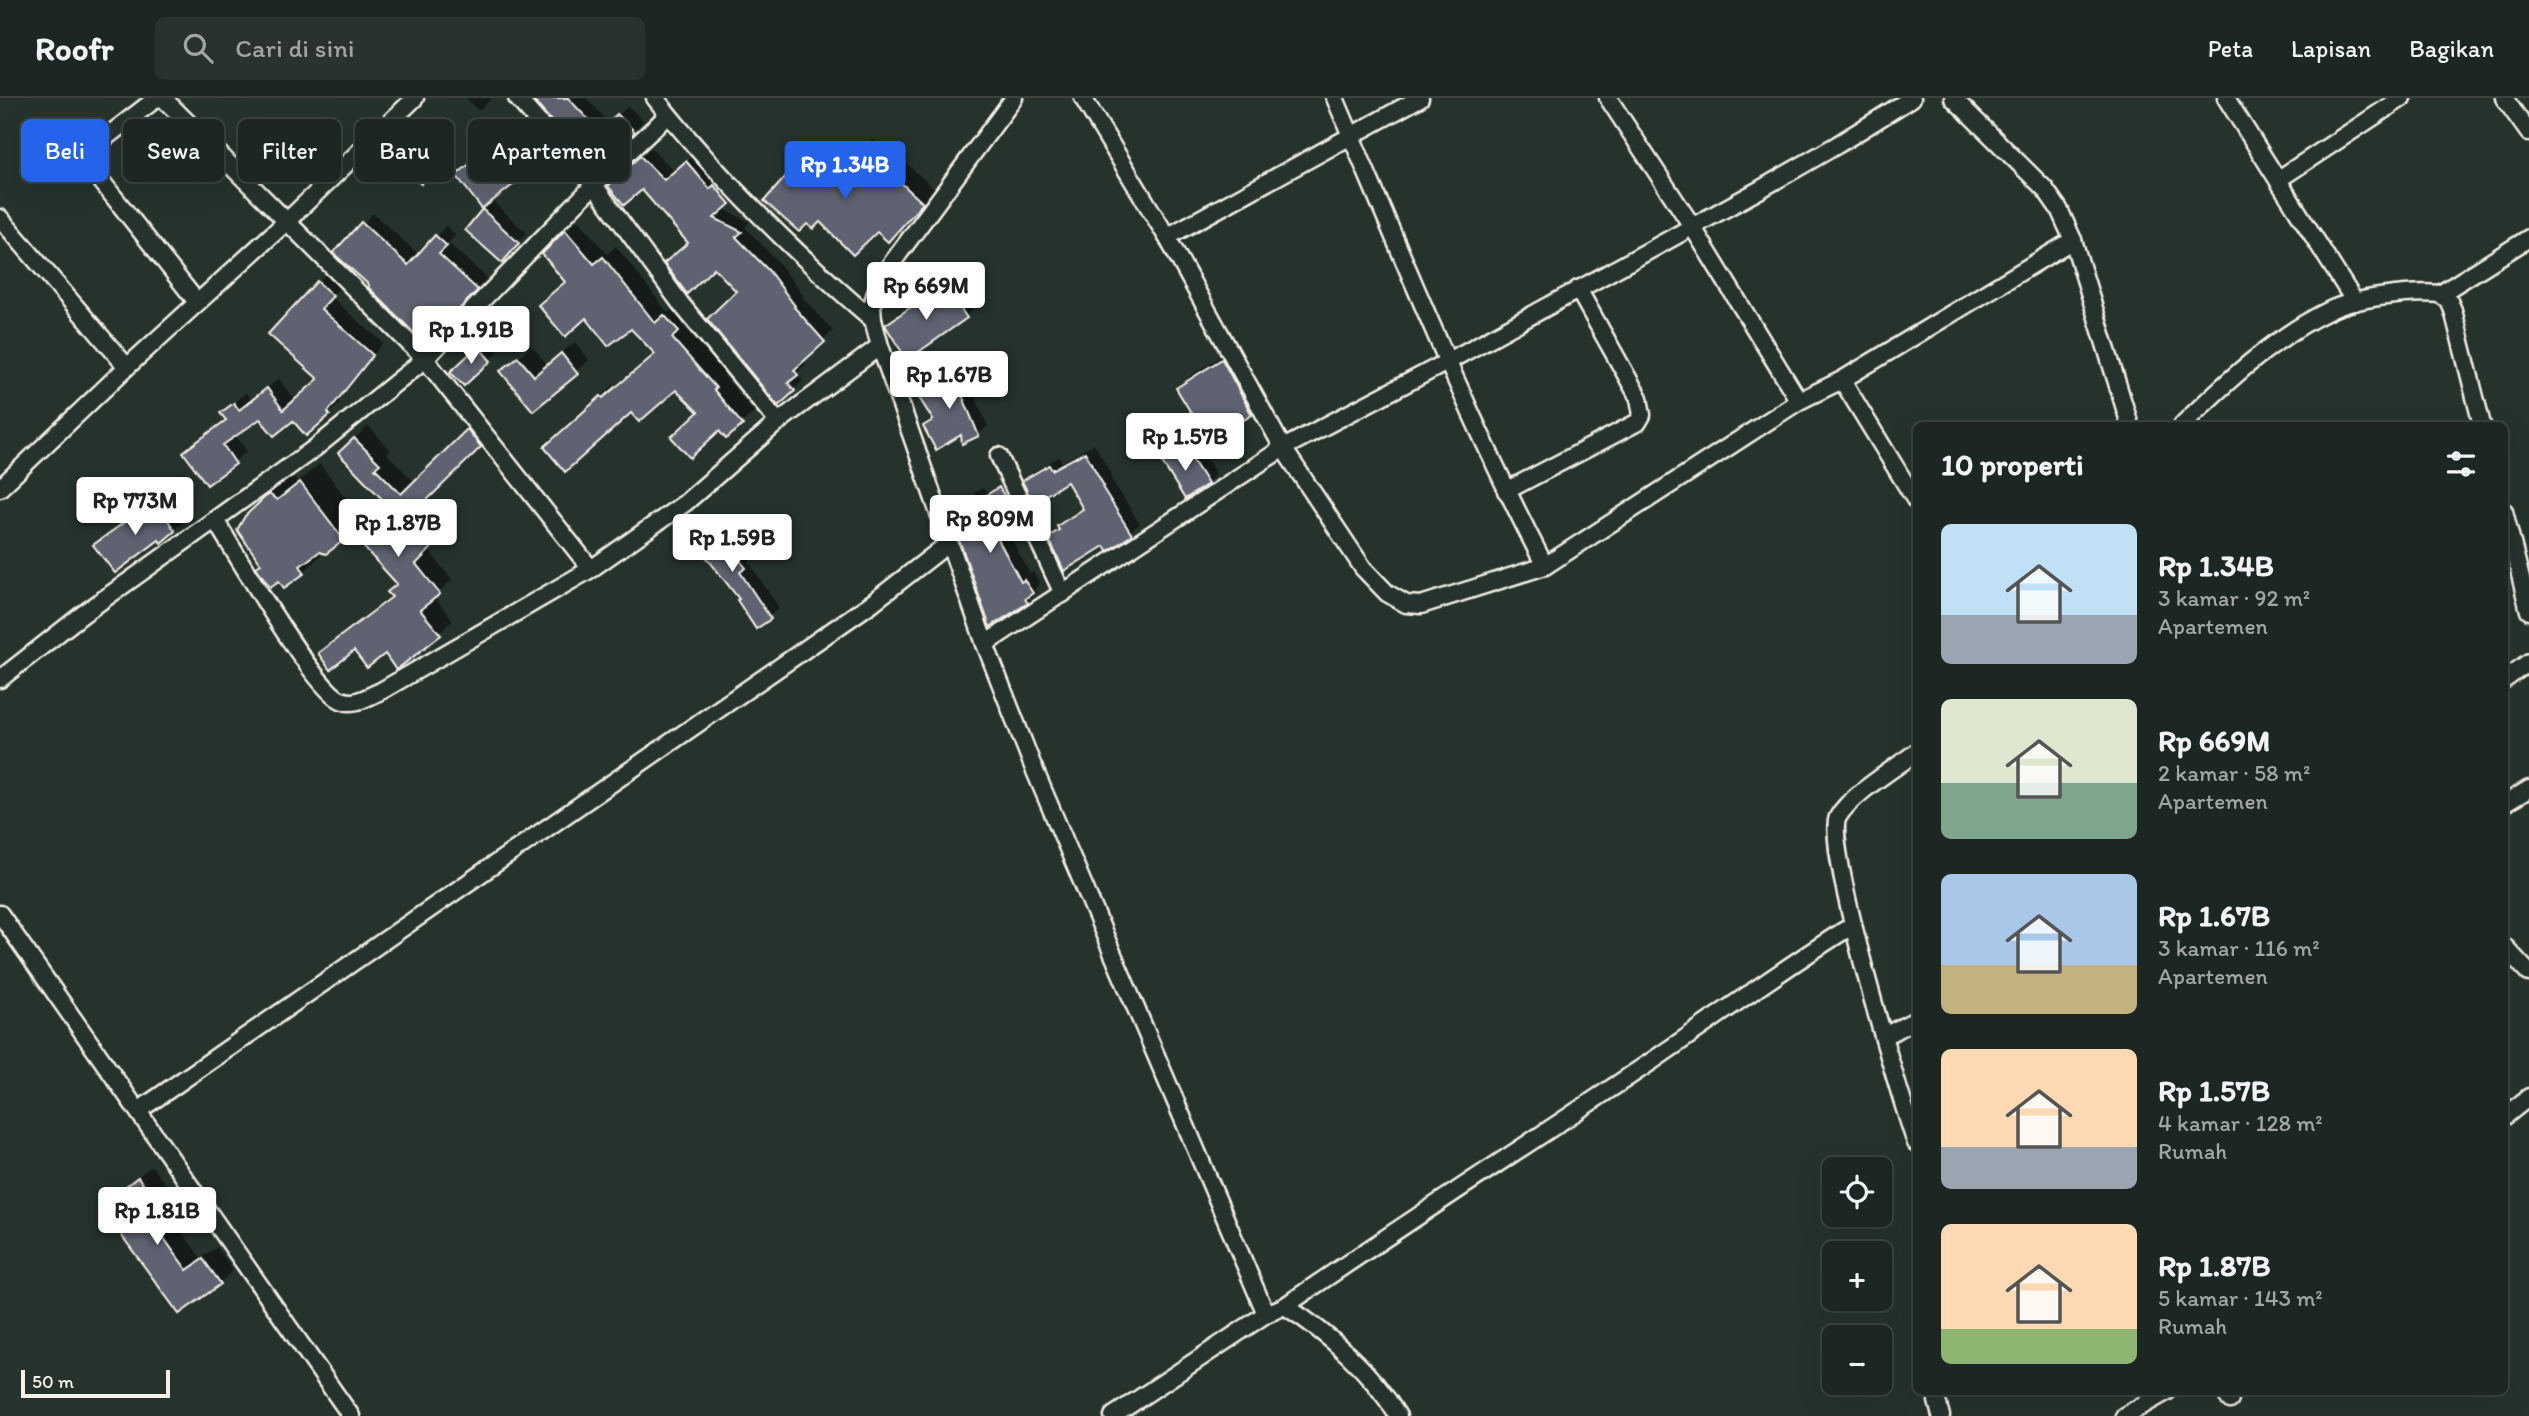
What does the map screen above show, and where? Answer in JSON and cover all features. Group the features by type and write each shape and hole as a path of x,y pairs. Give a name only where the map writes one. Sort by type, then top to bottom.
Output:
{"street":[{"path":"157,98 101,141 91,156 96,173 197,302"},
{"path":"163,98 425,359 591,569"},
{"path":"0,488 415,98"},
{"path":"517,98 594,185 681,303 778,422"},
{"path":"655,98 750,205 823,278 873,320"},
{"path":"1014,98 880,279 872,306 873,320 985,644 1032,764 1266,1314"},
{"path":"1083,98 1167,237 1283,448 1363,568 1387,593 1406,604 1421,605 1545,566 1799,401 1842,380 2073,240"},
{"path":"1335,98 1447,362 1506,491 1545,566"},
{"path":"1167,237 1420,98"},
{"path":"1608,98 1692,226 1799,401"},
{"path":"985,644 1283,448 1447,362 1692,226 1837,145 1912,98"},
{"path":"1953,98 2045,189 2059,209 2073,240 2129,422"},
{"path":"2227,98 2355,302"},
{"path":"2279,179 2402,98"},
{"path":"2512,101 2529,133"},
{"path":"0,679 83,614 315,448 425,359 594,185 668,115"},
{"path":"0,218 127,367"},
{"path":"2441,294 2529,238"},
{"path":"1506,491 1638,422 1642,415 1639,398 1578,289"},
{"path":"2185,422 2238,373 2276,343 2331,310 2355,302 2423,292 2441,294 2454,310 2482,422"},
{"path":"215,520 312,672 338,700 353,704 591,569 685,503 778,422 880,346"},
{"path":"1842,380 1913,496"},
{"path":"999,456 1063,594"},
{"path":"2508,527 2529,611"},
{"path":"2513,546 2529,540"},
{"path":"138,1111 872,603 949,543"},
{"path":"2508,677 2529,662"},
{"path":"1913,754 1848,805 1835,825 1836,844 1853,925 1899,1095 1913,1135"},
{"path":"2508,802 2529,789"},
{"path":"0,914 351,1416"},
{"path":"1113,1416 1266,1314 1286,1306 1392,1232 1656,1058 1798,959 1853,925"},
{"path":"2508,950 2529,973"},
{"path":"1884,1036 1913,1022"},
{"path":"2508,1114 2529,1097"},
{"path":"1286,1306 1305,1318 1346,1354 1373,1382 1398,1416"},
{"path":"1938,1395 1941,1416"},
{"path":"2124,1416 2161,1395"}],"building":[{"path":"531,98 568,98 588,119 549,119"},
{"path":"858,150 886,173 888,171 923,203 888,242 877,232 853,255 820,222 813,229 807,224 799,232 764,201 804,156 831,181"},
{"path":"640,156 664,180 686,161 710,189 714,185 730,204 714,218 742,232 736,237 769,271 794,307 825,342 794,370 798,375 788,383 795,391 778,406 707,319 736,291 714,268 687,294 664,263 688,243 642,190 624,205 608,186 612,182 630,182 630,165"},
{"path":"468,165 468,182 517,182 482,209 456,175"},
{"path":"482,209 519,243 502,263 465,230"},
{"path":"361,222 408,265 435,235 447,246 439,254 478,290 425,344 368,287 369,285 333,253"},
{"path":"565,230 594,264 603,257 655,323 664,315 679,331 672,338 716,388 714,390 743,425 726,439 719,431 690,458 671,437 698,412 676,390 639,422 631,413 565,472 544,447 601,396 603,398 655,354 631,329 608,346 586,318 565,337 538,305 565,282 542,254"},
{"path":"317,281 333,296 321,309 373,355 328,412 330,415 306,436 293,421 274,436 260,419 223,445 236,464 207,485 183,452 226,420 220,413 234,403 239,410 267,388 283,410 318,379 268,334"},
{"path":"944,284 967,318 907,360 885,325"},
{"path":"478,346 491,361 464,386 450,372"},
{"path":"561,353 578,374 533,411 500,371 518,357 534,376"},
{"path":"1222,359 1252,415 1202,445 1187,419 1193,416 1176,388"},
{"path":"960,368 973,388 962,395 979,436 962,444 961,435 936,450 923,426 933,420 918,396"},
{"path":"467,429 481,447 417,510 443,536 416,564 440,594 420,610 441,635 396,670 385,654 367,668 354,651 330,670 318,653 392,597 387,592 397,584 350,532 383,500 338,453 354,438 380,464 375,468 401,494"},
{"path":"1185,448 1208,484 1185,499 1162,462"},
{"path":"1085,452 1104,486 1102,487 1132,535 1108,551 1104,546 1064,571 1048,537 1059,530 1057,526 1083,509 1067,482 1033,503 1022,481 1049,465 1052,470"},
{"path":"300,482 344,540 326,554 319,552 300,566 305,573 284,588 279,581 270,587 256,567 261,564 237,530 245,516 269,494 277,500"},
{"path":"999,487 1015,514 992,528 1021,582 1024,580 1033,593 1025,599 1028,603 990,627 949,511 973,496 977,501"},
{"path":"155,500 175,531 115,573 93,545"},
{"path":"712,525 746,568 740,572 771,619 756,629 737,600 739,599 693,540"},
{"path":"138,1177 162,1210 150,1219 187,1270 203,1259 221,1284 179,1314 100,1206"}]}
